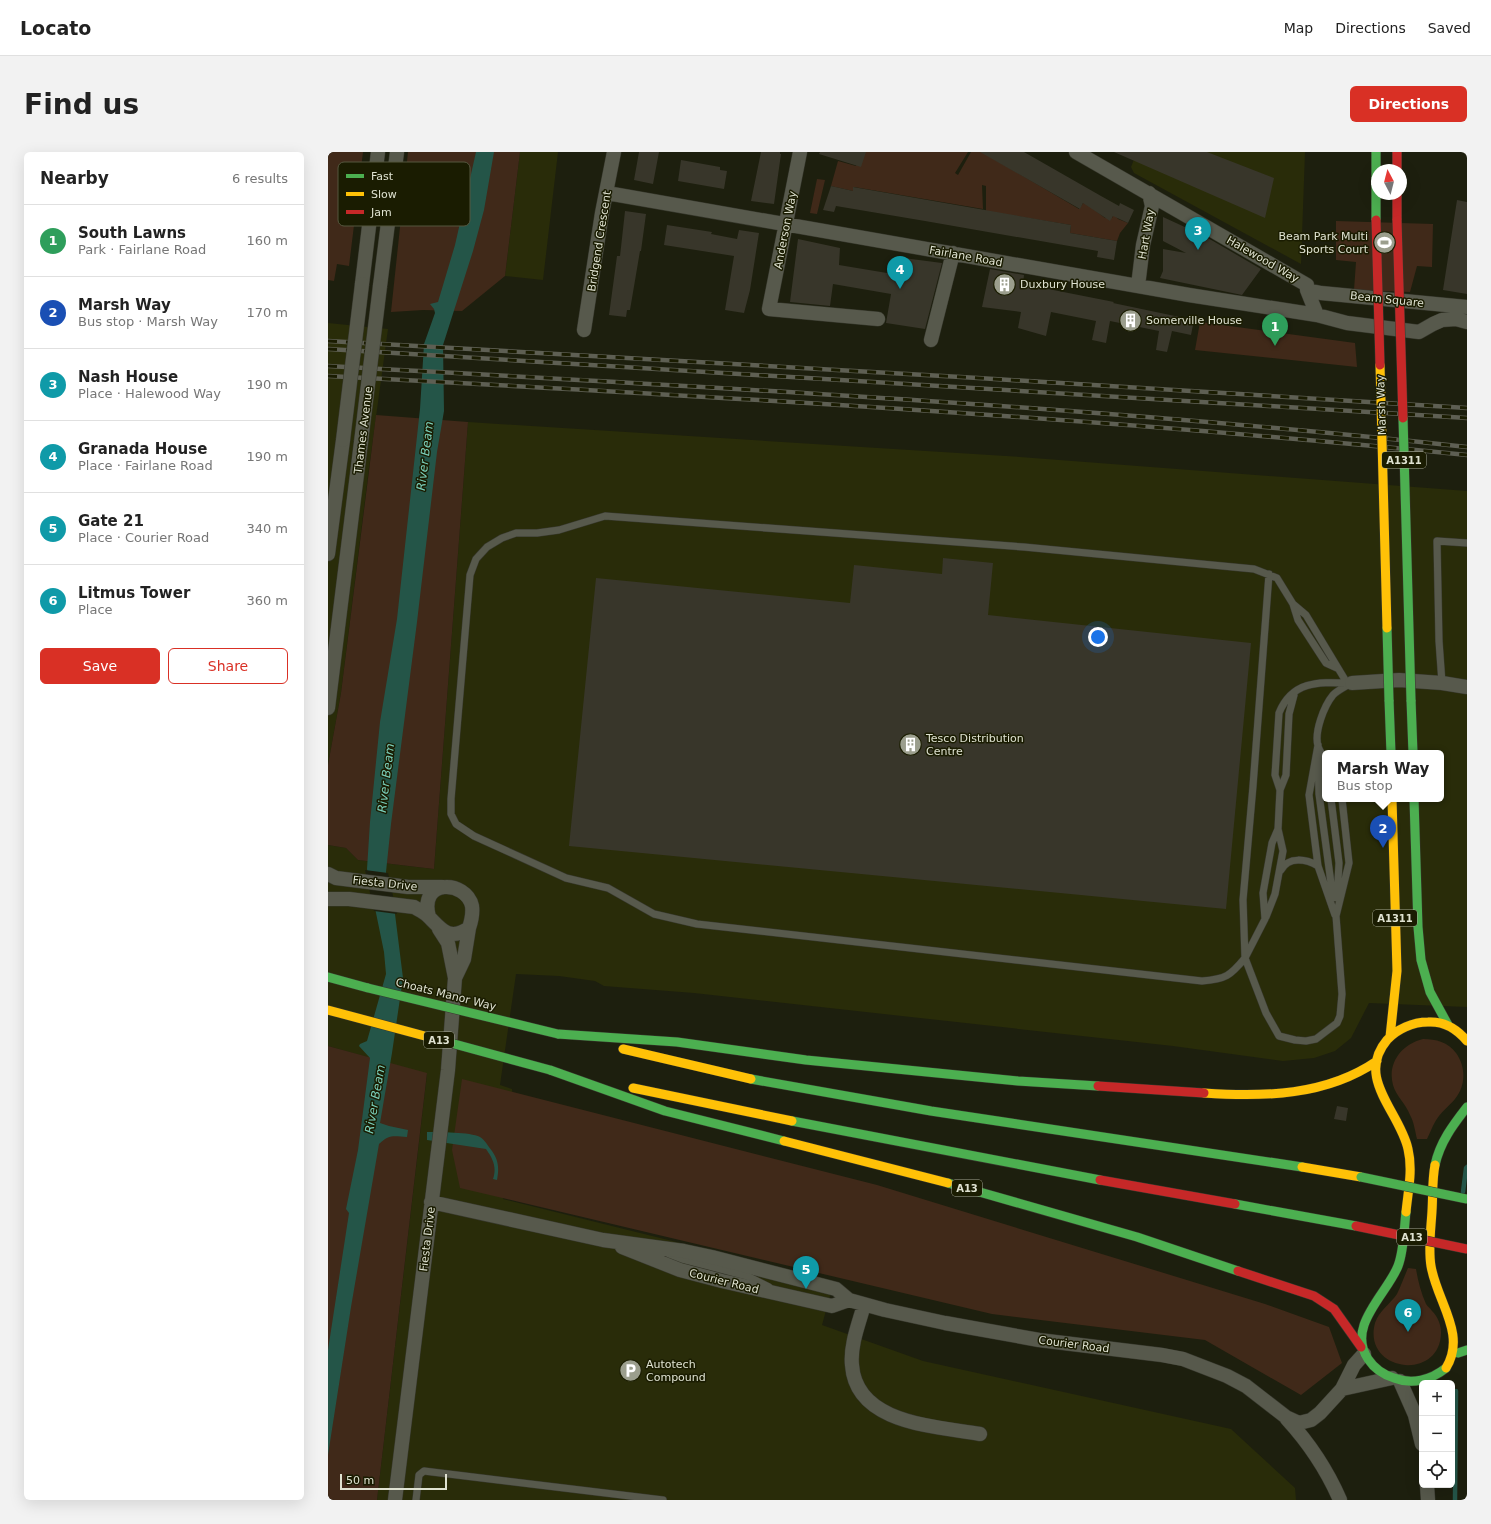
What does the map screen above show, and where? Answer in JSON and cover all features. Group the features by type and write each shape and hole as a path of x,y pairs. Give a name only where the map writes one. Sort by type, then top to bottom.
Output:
{"main road":[{"name":"Marsh Way","path":"1376,152 1376,220 1391,750"},
{"path":"1397,152 1397,164"},
{"name":"Marsh Way","path":"1397,200 1413,750"},
{"name":"A1311","path":"1390,1037 1397,971 1392,802"},
{"name":"A1311","path":"1414,802 1419,948 1427,986 1437,1009 1457,1027"},
{"name":"Choats Manor Way","path":"328,977 558,1034"},
{"name":"A13","path":"328,1010 550,1070 760,1115 1020,1166 1356,1226 1467,1249"},
{"path":"1467,1042 1457,1027 1435,1022 1416,1023 1404,1027 1390,1037 1381,1049 1377,1061 1375,1071 1376,1080 1382,1096 1395,1116 1404,1136 1411,1165 1411,1174 1400,1259 1384,1292 1366,1316 1361,1334 1363,1350 1372,1365 1396,1379 1416,1381 1441,1377 1458,1353 1460,1333 1457,1322 1453,1312 1439,1293 1434,1281 1429,1256 1434,1171 1438,1153 1450,1130 1467,1107"},
{"path":"558,1034 677,1042 806,1060 1018,1081 1219,1094 1274,1094 1299,1092 1333,1083 1364,1070 1377,1061"},
{"path":"558,1034 740,1077 931,1111 1291,1165 1361,1177 1467,1199"},
{"name":"A13","path":"550,1070 664,1111 958,1186 1052,1212 1137,1237 1314,1296 1334,1309 1363,1350"},
{"path":"1458,1353 1467,1350"}],"street":[{"name":"Thames Avenue","path":"377,162 378,152"},
{"name":"Thames Avenue","path":"396,162 397,152"},
{"name":"Bridgend Crescent","path":"584,330 602,213 614,152"},
{"name":"Anderson Way","path":"800,152 769,308 878,320"},
{"name":"Hart Way","path":"1076,152 1148,193 1152,206 1143,245 1138,286"},
{"name":"Fairlane Road","path":"607,193 1321,317"},
{"name":"Halewood Way","path":"1148,193 1307,284 1307,290 1321,317"},
{"name":"Thames Avenue","path":"328,554 369,226"},
{"name":"Thames Avenue","path":"328,708 388,226"},
{"path":"931,340 953,253"},
{"name":"Beam Square","path":"1307,290 1321,293 1467,307"},
{"path":"1321,317 1347,323 1419,332 1442,320 1467,322"},
{"path":"1349,683 1399,680 1442,683 1467,687"},
{"name":"Fiesta Drive","path":"328,874 336,878 415,888 443,887"},
{"path":"443,887 453,888 461,892 469,901 472,908 469,928 463,932 452,934 445,932 439,929 429,917 426,907 428,899 432,892 443,887"},
{"name":"Fiesta Drive","path":"328,899 349,899 414,907 429,917"},
{"name":"Fiesta Drive","path":"455,978 464,959 469,928"},
{"name":"Fiesta Drive","path":"395,1500 448,1070 455,978 448,943 439,929"},
{"name":"Courier Road","path":"431,1202 646,1251 712,1257 836,1289 849,1300 864,1305 945,1323 1039,1340 1162,1354 1183,1359 1227,1376 1246,1386 1286,1417 1300,1432 1317,1457 1340,1500"},
{"name":"Courier Road","path":"646,1251 687,1272 722,1281 832,1306 849,1300"},
{"path":"864,1305 854,1345 852,1364 856,1383 865,1397 878,1408 903,1420 980,1434"},
{"name":"Courier Road","path":"1286,1417 1299,1423 1311,1420 1317,1416 1342,1389 1363,1350"},
{"path":"1342,1389 1396,1379 1415,1414 1419,1431"},
{"path":"1427,1488 1428,1500"}],"lane":[{"path":"1296,691 1292,700 1289,714 1286,775 1280,790 1278,829 1283,851 1275,894 1266,919 1245,958 1235,970 1226,977 1218,980 1202,981 697,924 654,914 608,888 566,878 474,836 456,824 451,814 470,575 476,559 487,547 502,538 516,533 537,533 559,530 605,516 1024,547 1254,569 1277,578 1293,604 1298,620 1326,663 1337,668 1349,683"},
{"path":"1442,683 1438,641 1437,541 1467,544"},
{"path":"1269,574 1243,900 1245,958 1266,1013 1278,1036 1295,1040 1306,1041 1316,1039 1337,1023 1340,1016 1342,994 1336,916 1319,794 1318,745 1319,725 1323,711 1332,697 1349,683"},
{"path":"1280,790 1275,775 1279,713 1282,705 1296,691 1304,686 1315,683 1349,683"},
{"path":"1318,745 1309,796 1318,866 1336,916"},
{"path":"1318,745 1322,754"},
{"path":"1318,745 1322,762"},
{"path":"1331,802 1339,863 1336,916"},
{"path":"1336,916 1349,863 1342,802"},
{"path":"1266,919 1263,893 1272,844 1278,829"},
{"path":"1280,872 1284,864 1288,861 1295,860 1313,863 1318,866"},
{"path":"646,1251 747,1276 788,1296"},
{"path":"646,1251 682,1259"},
{"path":"747,1276 790,1277"},
{"path":"416,1500 419,1475 424,1471 663,1500"}],"shaded area":[{"path":"328,152 363,152 362,162 338,162 338,226 354,226 349,266 337,264 334,281 328,280"},
{"path":"408,152 520,152 505,276 462,311 423,310 391,312 400,226 470,226 470,162 407,162"},
{"path":"520,152 558,152 543,280 505,276"},
{"path":"860,152 968,152 955,173 958,175 971,152 982,152 1079,209 1084,202 1105,218 1112,218 1114,214 1118,219 1128,223 1120,233 1117,241 1070,233 1071,225 986,211 986,186 982,185 983,209 854,187 853,191 831,186 838,161 856,166"},
{"path":"1137,152 1305,152 1301,264 1134,173 1131,167"},
{"path":"817,179 825,180 817,214 810,213"},
{"name":"Beam Park Multi Sports Court","path":"1336,221 1433,224 1432,267 1417,266 1410,292 1354,290 1356,262 1336,260"},
{"path":"1200,322 1355,343 1357,367 1195,350"},
{"path":"328,323 388,329 341,693 328,765"},
{"path":"376,415 468,422 434,869 358,860 346,848 328,845 328,765 341,693"},
{"path":"468,422 1020,457 1467,491 1467,1007 1369,1003 1351,1038 1335,1051 1314,1058 1283,1061 1173,1046 694,993 604,986 595,981 559,976 516,974 500,1085 512,1089 513,1101 513,1139 503,1199 834,1281 822,1325 923,1361 1231,1429 1295,1488 1296,1500 377,1500 427,1074 328,1046 328,845 346,848 358,860 434,869"},
{"path":"1423,1039 1441,1042 1453,1049 1462,1064 1463,1082 1459,1094 1437,1119 1427,1139 1417,1139 1406,1107 1394,1089 1392,1069 1394,1062 1403,1050 1409,1045"},
{"path":"328,1046 427,1073 377,1500 328,1500"},
{"path":"462,1079 877,1185 1265,1304 1329,1327 1342,1363 1301,1395 1205,1340 992,1314 460,1188 452,1150"},
{"path":"1408,1268 1416,1269 1424,1300 1437,1318 1440,1324 1441,1333 1437,1349 1428,1359 1416,1364 1403,1365 1390,1361 1380,1352 1374,1340 1375,1323 1382,1311 1397,1294"}],"water":[{"name":"River Beam","path":"476,152 494,152 484,210 473,251 443,345 444,411 437,452 386,872 395,914 403,978 380,1123 408,1130 407,1137 389,1137 379,1144 351,1307 328,1455 328,1350 349,1213 346,1209 358,1150 370,1058 359,1046 367,1041 386,974 384,952 367,869 380,722 397,619 420,409 424,344 435,313 430,304 438,302 459,226 470,226 470,179"},
{"path":"427,1132 462,1133 480,1137 496,1158 498,1169 497,1180 493,1179 495,1171 494,1163 486,1149 427,1140"}],"pier":[{"path":"365,870 388,873 397,914 374,911"}],"building":[{"path":"639,152 659,152 653,184 634,180"},
{"path":"761,152 780,152 781,154 774,204 751,201"},
{"path":"820,152 866,152 861,167 819,154"},
{"path":"980,152 1024,152 1119,206 1120,203 1134,210 1128,223 1113,216 1110,221 1083,203 1080,209"},
{"path":"1114,152 1207,152 1274,178 1265,218"},
{"path":"681,160 720,167 720,170 727,171 724,189 678,181"},
{"path":"831,186 853,191 853,187 1071,225 1070,233 1117,241 1114,260 1097,257 1098,251 925,221 836,206 834,212 823,210"},
{"path":"1457,200 1467,202 1467,294 1443,290"},
{"path":"625,211 646,214 630,310 627,310 626,317 609,315 617,256 620,256"},
{"path":"1163,217 1201,234 1261,269 1242,295 1160,278 1163,271 1163,249 1186,253 1163,241"},
{"path":"667,225 712,232 711,234 737,239 739,230 759,233 750,290 744,313 725,310 734,256 664,245"},
{"path":"798,239 840,248 839,265 893,274 896,257 942,263 925,329 886,323 891,294 833,284 830,306 790,302"},
{"name":"Somerville House","path":"990,269 1024,275 1023,284 1194,320 1191,335 1172,331 1167,352 1156,350 1159,331 1110,321 1106,343 1092,340 1096,321 1051,312 1046,336 1018,328 1021,312 982,307"},
{"name":"Tesco Distribution Centre","path":"943,558 993,563 988,615 1251,643 1226,909 569,846 596,578 850,603 854,565 942,574"},
{"path":"1337,1106 1348,1108 1346,1121 1334,1119"}],"waterway":[{"path":"1463,1192 1467,1167"},
{"path":"1455,1500 1456,1391"}],"railway":[{"path":"328,341 978,378 1467,408"},
{"path":"328,349 1467,418"},
{"path":"328,366 756,390 1041,409 1183,420 1467,447"},
{"path":"328,376 613,391 898,409 1183,429 1467,455"}],"traffic: fast":[{"path":"1376,152 1376,220"},
{"path":"1403,418 1411,700"},
{"path":"1387,628 1389,700"},
{"path":"1389,700 1391,750"},
{"path":"1411,700 1413,750"},
{"path":"1414,802 1418,927 1421,960 1430,992 1448,1025"},
{"path":"328,977 368,988"},
{"path":"368,988 558,1034"},
{"path":"558,1034 677,1042 806,1060 1018,1081 1098,1086"},
{"path":"447,1042 550,1070"},
{"path":"550,1070 665,1111 784,1141"},
{"path":"751,1079 931,1111 1302,1167"},
{"path":"1435,1165 1444,1141 1452,1127 1467,1107"},
{"path":"792,1121 1100,1180"},
{"path":"1361,1177 1467,1199"},
{"path":"948,1183 1137,1237 1238,1271"},
{"path":"1235,1204 1356,1226"},
{"path":"1406,1212 1403,1247 1400,1260 1393,1277 1365,1322 1362,1334 1363,1347 1368,1359 1376,1368 1390,1377 1401,1380 1421,1380 1434,1376 1446,1368"},
{"path":"1458,1353 1467,1350"}],"traffic: slow":[{"path":"1380,365 1387,628"},
{"path":"1390,1037 1397,971 1392,802"},
{"path":"328,1010 447,1042"},
{"path":"1406,1212 1410,1180 1408,1149 1403,1135 1382,1095 1377,1081 1376,1068 1378,1054 1387,1040 1400,1029 1422,1022 1445,1024 1454,1029 1467,1041"},
{"path":"623,1049 751,1079"},
{"path":"1204,1093 1249,1095 1272,1094 1316,1088 1357,1073 1377,1061"},
{"path":"633,1088 792,1121"},
{"path":"784,1141 948,1183"},
{"path":"1435,1165 1430,1252 1434,1279 1452,1330 1452,1355 1446,1368"},
{"path":"1302,1167 1361,1177"}],"traffic: jam":[{"path":"1397,152 1397,164"},
{"path":"1397,200 1397,220"},
{"path":"1376,220 1380,365"},
{"path":"1397,220 1403,418"},
{"path":"1098,1086 1204,1093"},
{"path":"1100,1180 1235,1204"},
{"path":"1356,1226 1467,1249"},
{"path":"1238,1271 1314,1296 1334,1309 1361,1347"}],"place":[{"name":"Beam Park Multi Sports Court","path":"1384,242"},
{"name":"Nash House","path":"1198,250"},
{"name":"Duxbury House","path":"1005,284"},
{"name":"Granada House","path":"900,289"},
{"name":"Somerville House","path":"1131,320"},
{"name":"South Lawns","path":"1275,346"},
{"name":"Tesco Distribution Centre","path":"910,744"},
{"name":"Marsh Way","path":"1383,848"},
{"name":"Gate 21","path":"806,1289"},
{"name":"Litmus Tower","path":"1408,1332"},
{"name":"Autotech Compound","path":"630,1370"}]}
